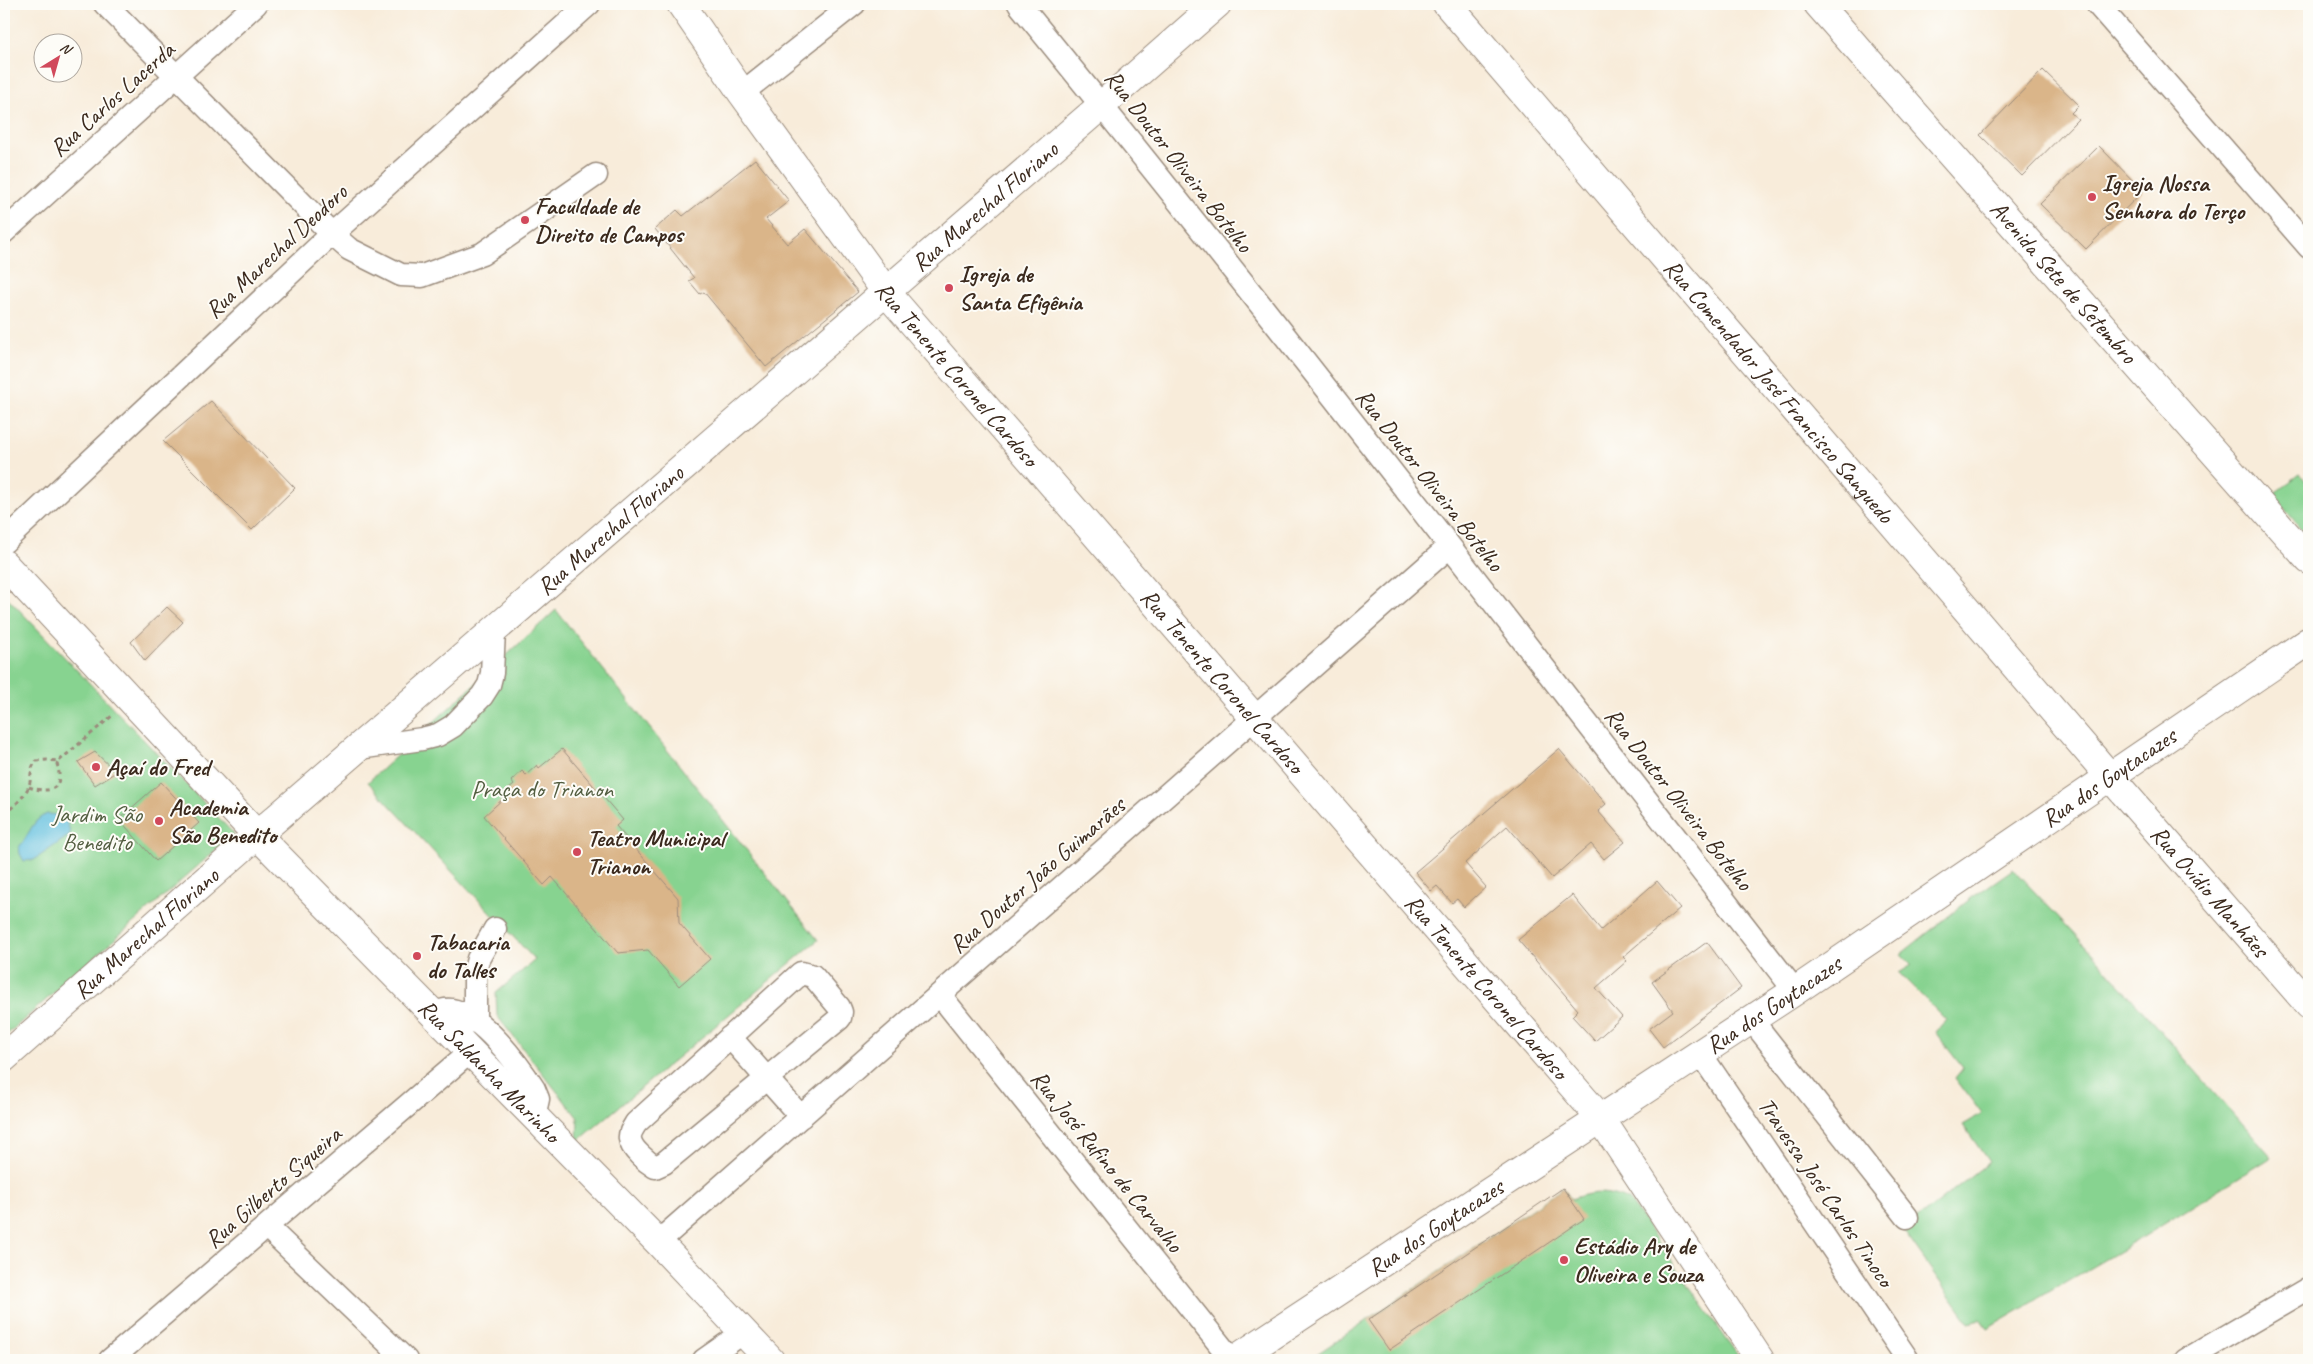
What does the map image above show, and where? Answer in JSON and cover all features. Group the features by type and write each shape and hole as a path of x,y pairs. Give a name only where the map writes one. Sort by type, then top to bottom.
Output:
{"main road":[{"name":"Rua Tenente Coronel Cardoso","path":"681,4 742,93 886,292 1601,1118 1760,1360"},
{"name":"Rua Marechal Floriano","path":"4,1058 257,835 1102,106 1217,4"},
{"name":"Rua Comendador José Francisco Sanguedo","path":"1447,4 2110,778"},
{"name":"Avenida Sete de Setembro","path":"1818,4 2309,560"},
{"name":"Rua Saldanha Marinho","path":"4,564 257,835 658,1242 770,1360"},
{"name":"Rua dos Goytacazes","path":"1233,1360 1795,991 2309,641"},
{"name":"Rua Ovídio Manhães","path":"2110,778 2309,1004"}],"street":[{"path":"105,4 332,234 349,249 401,275 422,276 482,254 596,175"},
{"name":"Rua Carlos Lacerda","path":"4,232 256,4"},
{"name":"Rua Marechal Deodoro","path":"4,542 332,234 588,4"},
{"path":"742,93 854,4"},
{"name":"Rua Doutor Oliveira Botelho","path":"1019,4 1102,106 1449,547 1795,991"},
{"path":"2097,4 2309,247"},
{"name":"Rua Doutor João Guimarães","path":"658,1242 1449,547"},
{"path":"359,748 422,739 438,735 453,726 482,696 489,685 492,673 494,631"},
{"path":"475,1022 475,970 478,959 496,929"},
{"path":"801,973 813,976 841,1012 840,1018 659,1166 655,1167 650,1164 634,1147 630,1139 631,1130 636,1123 730,1037 801,973"},
{"name":"Rua José Rufino de Carvalho","path":"940,995 1233,1360"},
{"path":"433,1014 442,1010 451,1010 475,1022 491,1034 534,1089 538,1099 534,1117"},
{"path":"1752,1019 1907,1217"},
{"path":"730,1037 801,1117"},
{"name":"Rua Gilberto Siqueira","path":"110,1360 470,1052"},
{"name":"Travessa José Carlos Tinoco","path":"1700,1053 1908,1360"},
{"path":"267,1227 406,1360"},
{"path":"2186,1360 2309,1288"},
{"path":"704,1360 744,1332"}],"path":[{"path":"29,787 39,792 55,787 60,777 57,764 61,759 131,700"},
{"path":"4,814 19,802 29,787 30,769 36,761 59,761 61,759"}],"green space":[{"path":"2300,474 2309,485 2309,527 2302,530 2275,497 2276,492"},
{"name":"Jardim São Benedito","path":"4,594 234,834 4,1037"},
{"name":"Praça do Trianon","path":"556,610 818,940 577,1142 578,1118 497,1016 496,993 535,960 368,782"},
{"path":"2013,869 2083,943 2271,1157 2140,1239 1987,1328 1981,1320 1969,1323 1903,1230 1989,1162 1963,1125 1982,1114 1955,1078 1963,1068 1935,1032 1946,1020 1899,973 1912,965 1901,954 1970,899"},
{"name":"Estádio Ary de Oliveira e Souza","path":"1563,1188 1571,1199 1600,1193 1629,1200 1741,1360 1308,1360"}],"water":[{"path":"47,814 57,815 64,819 70,835 34,860 24,861 19,847 37,820"}],"building":[{"path":"2043,70 2079,105 2071,113 2078,119 2022,176 1980,135"},
{"name":"Igreja Nossa Senhora do Terço","path":"2099,146 2143,191 2086,249 2040,204"},
{"path":"755,159 789,201 766,219 787,244 805,229 858,292 766,367 704,292 700,294 689,281 694,278 655,229 677,210 683,216"},
{"path":"211,401 295,488 252,530 163,441"},
{"path":"167,607 183,622 145,661 131,642"},
{"name":"Teatro Municipal Trianon","path":"562,749 623,820 616,826 678,898 679,923 710,959 679,986 648,950 618,953 552,877 544,885 484,816 504,798 502,795 514,785 511,781 522,771 526,775 537,765 539,768"},
{"path":"1559,749 1606,804 1598,811 1625,842 1604,859 1591,844 1552,878 1507,826 1465,863 1486,887 1464,907 1457,899 1452,903 1437,886 1431,891 1415,872"},
{"name":"Açaí do Fred","path":"95,752 116,772 95,785 78,762"},
{"name":"Academia São Benedito","path":"161,782 199,823 156,861 119,819"},
{"path":"1657,881 1680,908 1623,957 1627,961 1596,988 1622,1017 1595,1041 1572,1016 1578,1010 1518,940 1572,895 1601,930"},
{"path":"1707,942 1741,988 1663,1047 1649,1029 1673,1011 1652,982"},
{"path":"1563,1188 1584,1219 1389,1350 1368,1320"}],"place":[{"name":"Igreja Nossa Senhora do Terço","path":"2092,197"},
{"name":"Faculdade de Direito de Campos","path":"525,220"},
{"name":"Igreja de Santa Efigênia","path":"949,288"},
{"name":"Açaí do Fred","path":"96,767"},
{"name":"Academia São Benedito","path":"159,821"},
{"name":"Teatro Municipal Trianon","path":"577,852"},
{"name":"Tabacaria do Talles","path":"417,956"},
{"name":"Estádio Ary de Oliveira e Souza","path":"1564,1260"}]}
